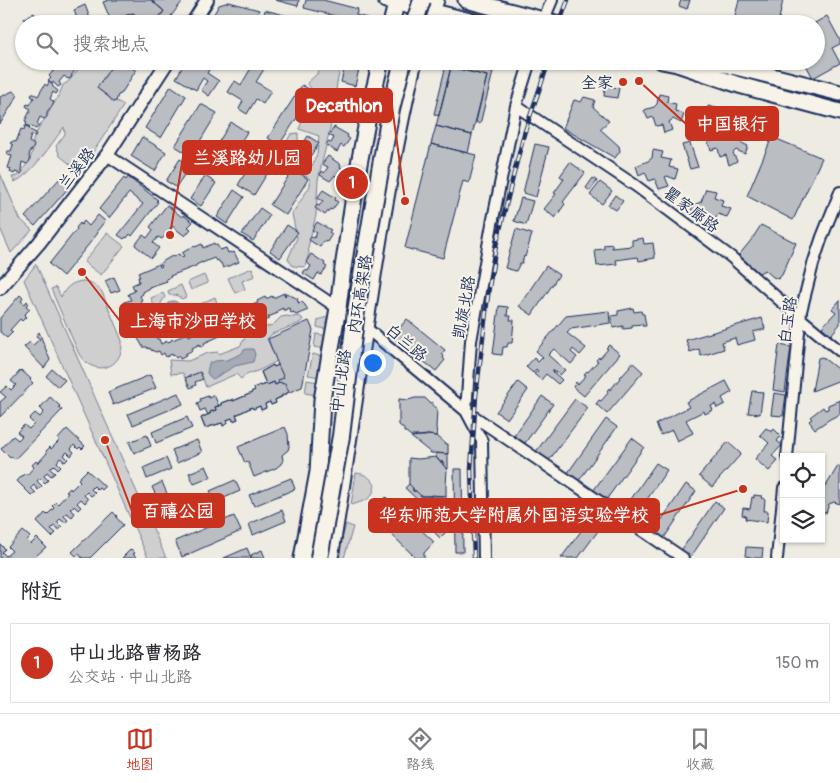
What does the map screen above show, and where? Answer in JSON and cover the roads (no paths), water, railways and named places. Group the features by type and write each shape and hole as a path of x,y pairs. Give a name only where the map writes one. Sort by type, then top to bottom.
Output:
{"highway":[{"path":"397,1 400,15"},
{"name":"内环高架路","path":"308,558 331,434 347,305 362,211 390,70"},
{"name":"内环高架路","path":"319,558 341,436 356,311 392,108 401,70"}],"main road":[{"path":"466,0 518,15"},
{"path":"393,15 397,1 450,15"},
{"name":"中山北路","path":"302,558 318,472 322,400 338,308 359,164 379,70"},
{"name":"中山北路","path":"330,558 376,256 390,173 412,70"},
{"path":"695,70 739,85 840,112"},
{"path":"748,70 840,93"}],"street":[{"path":"198,15 208,0"},
{"path":"546,15 552,0"},
{"name":"兰溪路","path":"0,288 39,243 107,155 162,70"},
{"name":"凯旋北路","path":"466,410 472,341 492,224 516,106 527,70"},
{"name":"瞿家廊路","path":"516,106 636,186 731,257 840,351"},
{"name":"白兰路","path":"107,155 338,308 365,327 466,410 683,558"},
{"name":"白玉路","path":"787,453 803,304 813,264 840,192"},
{"path":"466,410 482,441 484,558"},
{"path":"777,558 783,498"}],"railway":[{"path":"562,15 568,0"},
{"path":"474,558 471,469 476,396 489,287 496,246 524,134 546,70"}],"place":[{"name":"中国银行","path":"639,81"},
{"name":"全家","path":"623,82"},
{"name":"中山北路曹杨路","path":"352,183"},
{"name":"Decathlon","path":"405,201"},
{"name":"兰溪路幼儿园","path":"170,235"},
{"name":"上海市沙田学校","path":"82,272"},
{"name":"百禧公园","path":"105,440"},
{"name":"华东师范大学附属外国语实验学校","path":"743,489"}]}
